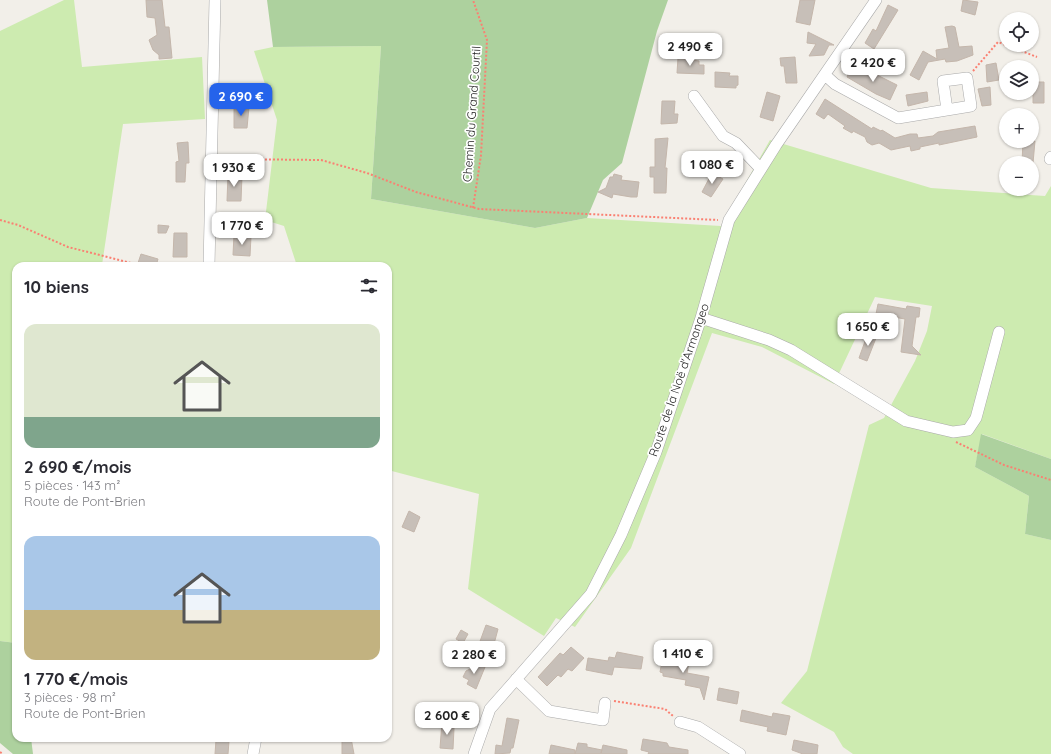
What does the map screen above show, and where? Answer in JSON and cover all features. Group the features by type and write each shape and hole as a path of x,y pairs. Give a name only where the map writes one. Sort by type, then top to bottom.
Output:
{"street":[{"path":"209,262 215,0"},
{"name":"Route de la Noë d'Armangeo","path":"474,754 490,709 591,594 621,535 656,452 701,318 729,220 761,169 876,0"},
{"path":"825,75 835,84 898,118 947,110 971,106 967,78 943,81 947,110"},
{"path":"694,96 723,136 736,143 761,169"},
{"path":"701,318 768,340 791,350 906,421 953,432 968,430 976,418 999,332"},
{"path":"516,679 550,711 603,720 605,703"},
{"path":"680,722 698,727 740,754"},
{"path":"253,754 255,742"}],"path":[{"name":"Chemin du Grand Courtil","path":"473,0 486,40 481,155 473,208"},
{"path":"967,78 999,42"},
{"path":"1024,52 1037,57"},
{"path":"212,159 322,160 367,173 416,192 473,208 532,212 596,213 729,220"},
{"path":"0,220 18,225 68,247 127,262"},
{"path":"951,439 1004,465 1051,480"},
{"path":"605,703 617,701 665,709 680,722"}],"green space":[{"path":"64,0 74,0 82,67 202,57 205,119 123,124 102,262 12,262 12,642 0,641 0,31"},
{"path":"267,0 668,0 657,31 622,163 603,180 587,218 535,228 371,199 381,46 273,47"},
{"path":"381,46 371,199 535,228 587,218 721,226 770,140 931,188 999,193 999,196 1045,196 1051,186 1051,459 982,434 975,467 1029,496 1025,534 1051,540 1051,754 853,754 843,747 834,732 781,703 807,671 869,425 884,418 915,361 927,331 932,306 875,297 834,384 762,347 712,333 631,548 575,627 556,618 544,636 468,589 479,494 392,471 392,262 296,262 284,226 265,220 277,120 254,51 273,47"},
{"path":"981,434 1051,459 1051,540 1025,534 1029,496 975,467"},
{"path":"0,641 12,642 12,742 32,742 33,754 13,754 0,743"}],"building":[{"path":"146,0 162,0 165,27 169,27 172,58 159,59 159,55 153,50 149,40 157,35 155,18 147,17"},
{"path":"800,0 815,0 810,25 796,22"},
{"path":"963,0 978,2 975,15 961,11"},
{"path":"888,5 898,10 874,49 865,43 873,29 876,31"},
{"path":"945,27 955,27 959,47 972,46 973,55 957,61 946,62 945,59 928,62 919,80 910,75 923,51 937,59 936,50 949,48"},
{"path":"808,32 834,45 829,45 824,55 809,56 816,44 807,43"},
{"path":"795,57 797,83 786,83 784,66 781,66 780,58"},
{"path":"678,58 699,61 699,65 704,65 704,74 677,73"},
{"path":"996,63 999,80 987,82 986,65"},
{"path":"852,66 875,79 877,75 897,85 890,100 876,94 847,77"},
{"path":"715,72 730,73 729,76 738,76 738,85 736,88 715,87"},
{"path":"1039,82 1044,82 1044,103 1033,103 1033,100 1039,100"},
{"path":"990,87 991,105 982,106 978,89"},
{"path":"767,92 780,96 773,121 760,117"},
{"path":"927,92 928,101 908,106 906,95"},
{"path":"825,99 872,129 873,127 881,131 882,130 895,138 910,134 917,134 918,138 933,136 938,132 975,126 977,137 939,145 939,143 920,147 920,149 911,151 910,146 891,150 879,143 872,145 867,142 865,137 853,131 852,133 843,128 845,126 828,114 824,119 816,114"},
{"path":"662,101 675,101 674,114 678,114 677,123 661,124"},
{"path":"234,106 249,107 247,128 234,128"},
{"path":"668,138 665,168 667,168 666,193 654,193 654,177 650,177 650,167 655,167 655,139"},
{"path":"188,142 189,163 186,163 185,182 176,182 176,162 179,161 177,143"},
{"path":"1023,148 1034,148 1034,156 1022,156"},
{"path":"712,173 723,179 711,197 702,192"},
{"path":"614,174 622,176 621,180 639,182 637,197 613,194 612,198 598,192 606,188 610,177 613,177"},
{"path":"228,175 242,175 241,201 227,201"},
{"path":"219,224 239,225 239,234 219,232"},
{"path":"158,225 169,226 166,233 158,233"},
{"path":"174,233 187,233 187,257 173,257"},
{"path":"234,235 251,236 250,256 233,255"},
{"path":"141,254 158,259 157,262 138,262"},
{"path":"878,304 906,309 907,306 920,308 919,317 916,317 912,346 921,355 901,352 905,319 876,314"},
{"path":"868,333 875,334 876,338 867,361 859,358"},
{"path":"409,511 420,517 414,532 402,527"},
{"path":"486,625 498,629 494,644 491,643 490,647 479,644"},
{"path":"461,630 468,634 463,643 456,639"},
{"path":"571,647 584,658 572,671 568,669 561,677 558,675 547,686 538,677 560,653 563,655"},
{"path":"617,652 643,657 641,669 614,667 612,675 586,670 588,658 608,661 609,657 615,658"},
{"path":"663,656 689,662 687,673 709,677 704,700 700,688 685,685 686,680 663,676 663,673 660,672"},
{"path":"474,662 485,667 476,689 467,684 469,680 463,677 466,671 472,668"},
{"path":"719,688 739,692 737,704 717,700"},
{"path":"742,710 772,717 773,713 790,716 786,735 767,731 768,727 740,721"},
{"path":"507,718 519,720 513,748 511,748 510,753 495,754 496,745 502,746"},
{"path":"442,722 452,724 452,728 454,728 453,749 440,748"},
{"path":"643,739 667,743 669,747 688,750 688,754 648,754 649,752 641,750"},
{"path":"794,740 818,745 817,754 803,754 792,750"},
{"path":"216,742 229,742 228,754 215,754"},
{"path":"342,742 352,742 354,754 342,754"},
{"path":"578,743 587,744 587,747 602,750 603,745 627,750 627,754 575,754"},
{"path":"551,745 575,750 575,754 549,754"}]}
